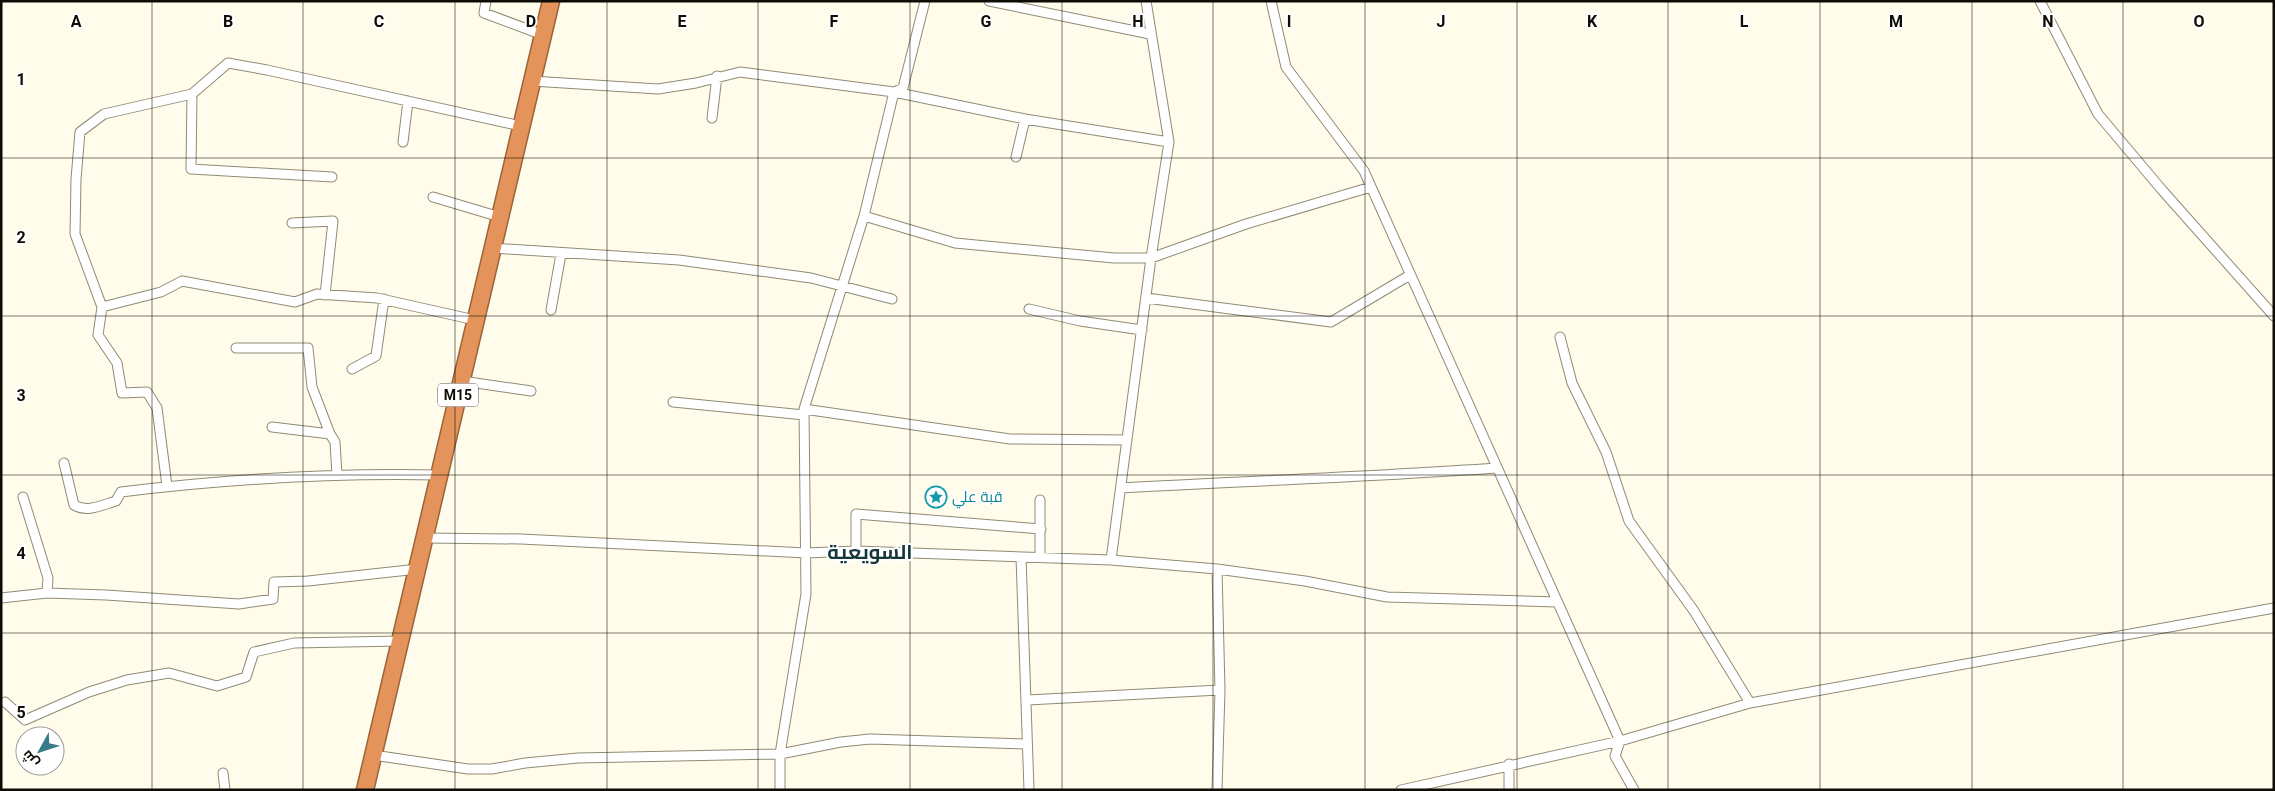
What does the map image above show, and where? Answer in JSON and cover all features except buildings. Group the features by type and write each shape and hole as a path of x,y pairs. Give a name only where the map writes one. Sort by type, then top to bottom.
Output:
{"highway":[{"name":"M15","path":"365,790 551,1"}],"street":[{"path":"486,1 484,13 543,35"},
{"path":"894,92 904,88 925,1"},
{"path":"989,1 1150,34"},
{"path":"1111,560 1151,258 1169,142 1146,1"},
{"path":"1271,1 1286,67 1364,171 1620,741 1615,756 1634,790"},
{"path":"2040,1 2098,114 2162,190 2274,316"},
{"path":"167,486 157,408 147,392 122,393 117,363 98,335 102,307 75,234 76,179 80,132 104,114 192,94 228,63 521,126"},
{"path":"532,81 658,89 696,83 717,76 740,72 894,92 1025,118 1169,142"},
{"path":"712,118 717,76"},
{"path":"780,790 780,754 806,594 804,412 864,216 894,92"},
{"path":"192,94 191,169 332,177"},
{"path":"402,142 408,101"},
{"path":"1016,157 1025,118"},
{"path":"864,216 955,243 1114,258 1151,258 1246,224 1371,187"},
{"path":"433,197 500,217"},
{"path":"292,223 333,221 325,295"},
{"path":"492,248 561,254 679,260 811,278 892,299"},
{"path":"551,310 561,254"},
{"path":"1146,298 1331,322 1410,275"},
{"path":"102,307 161,292 182,281 295,302 317,294 384,299 475,320"},
{"path":"352,369 376,356 384,299"},
{"path":"1029,309 1080,321 1142,330"},
{"path":"1560,337 1572,383 1606,452 1629,521 1694,611 1750,703"},
{"path":"236,348 308,348 312,387 330,434 335,442 337,476"},
{"path":"462,381 532,391"},
{"path":"673,402 804,412 1010,439 1127,440"},
{"path":"272,427 330,434"},
{"path":"64,463 74,505 80,509 87,509 116,500 121,492 167,486 297,476 438,475"},
{"path":"1121,488 1282,479 1366,477 1496,468"},
{"path":"24,497 48,578 46,594"},
{"path":"1040,500 1040,558"},
{"path":"856,551 856,514 1041,529"},
{"path":"425,538 521,539 806,552 856,551 1111,560 1217,569 1305,581 1387,597 1556,602"},
{"path":"1021,557 1029,790"},
{"path":"1,598 46,594 106,595 239,604 273,599 274,582 308,581 418,569"},
{"path":"1216,790 1220,690 1217,569"},
{"path":"1401,790 1509,764 1620,741 1750,703 2274,608"},
{"path":"5,702 25,720 89,692 127,680 169,673 217,686 246,677 254,652 294,643 401,641"},
{"path":"1027,700 1220,690"},
{"path":"373,755 468,769 492,769 524,762 578,758 780,754 840,742 870,739 1027,744"},
{"path":"1509,764 1509,790"},
{"path":"223,773 225,790"}],"place":[{"name":"قبة علي","path":"936,497"}],"district":[{"name":"السويعية","path":"870,552"}]}
